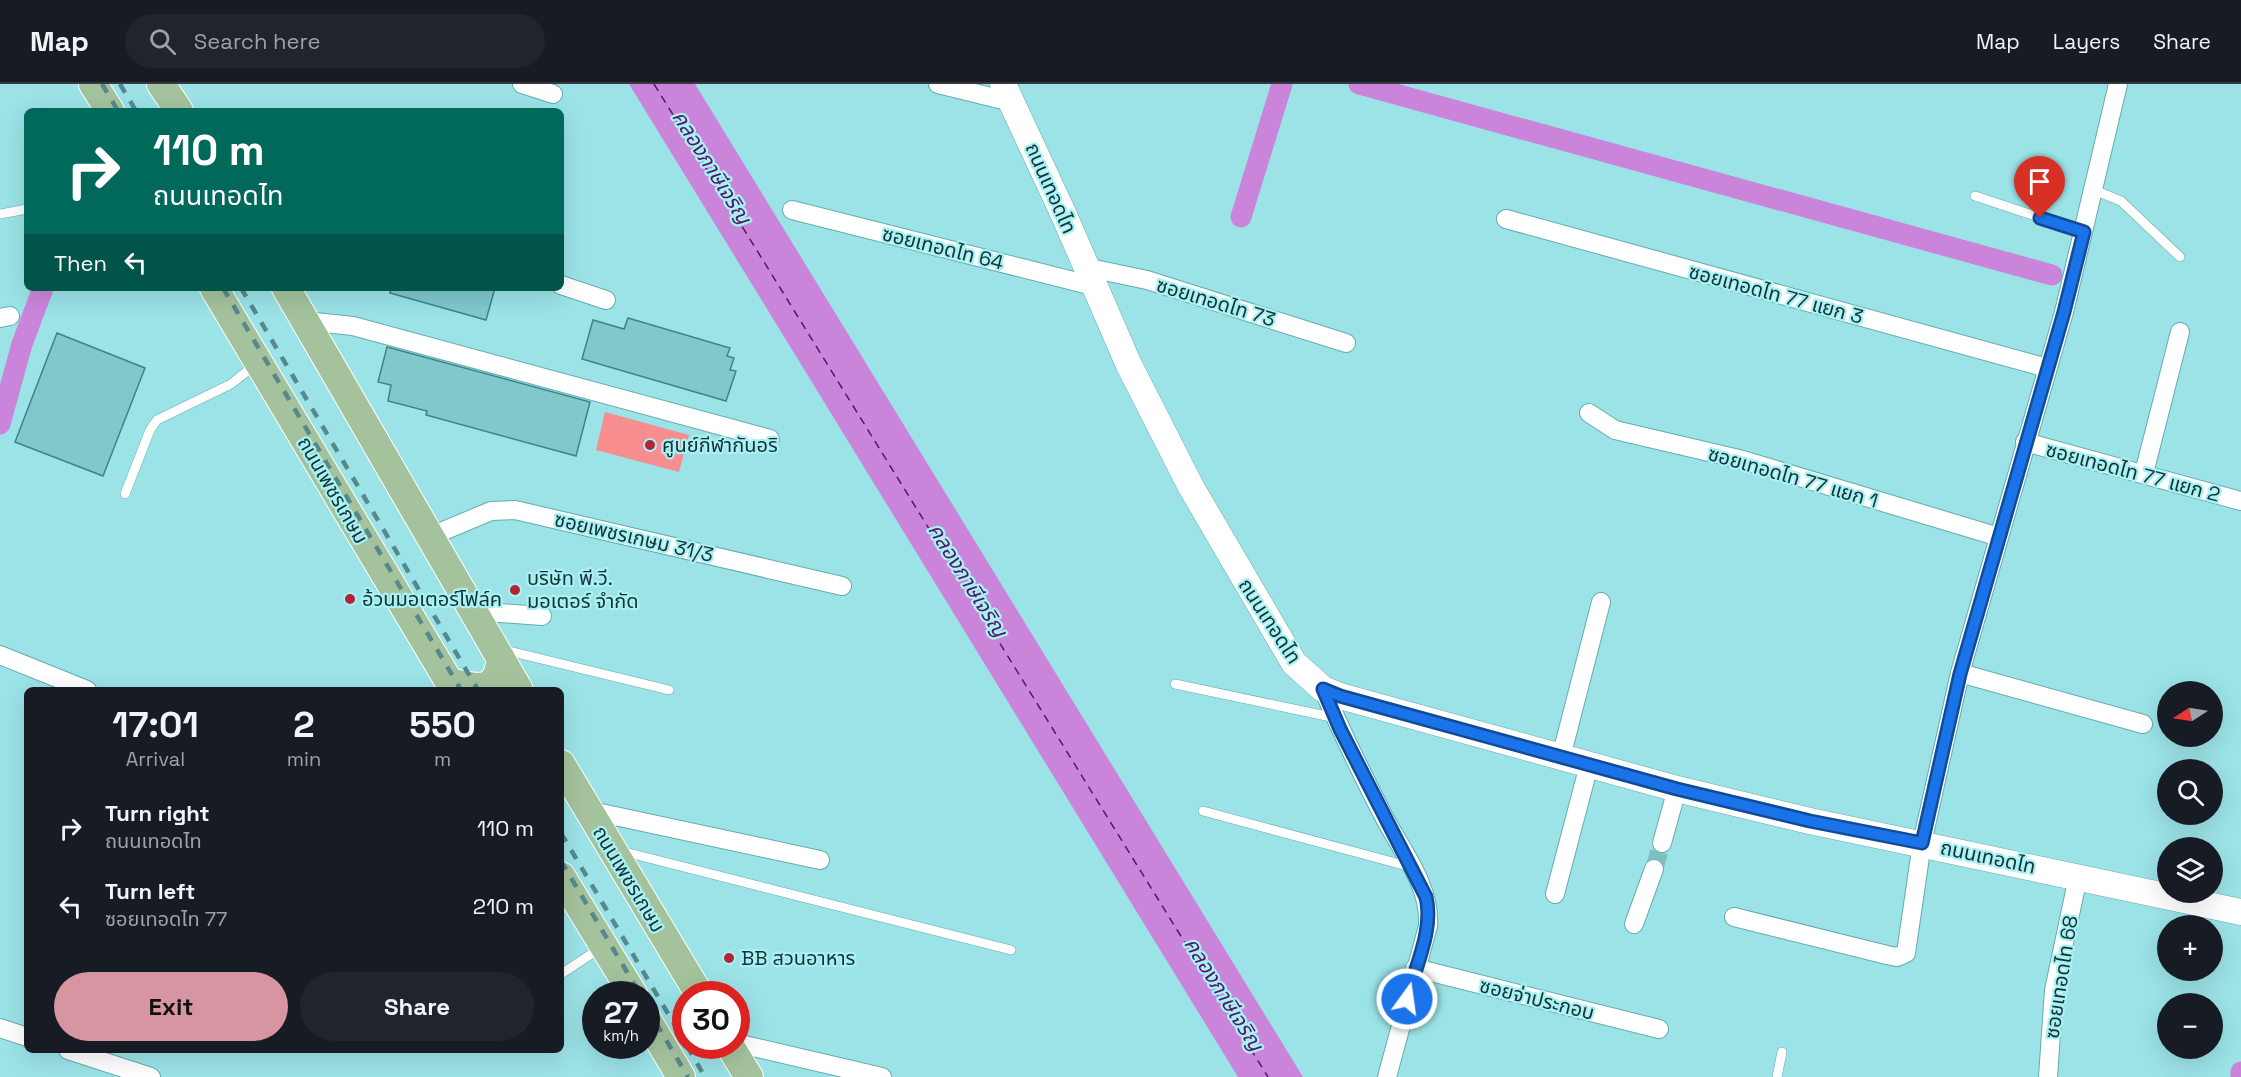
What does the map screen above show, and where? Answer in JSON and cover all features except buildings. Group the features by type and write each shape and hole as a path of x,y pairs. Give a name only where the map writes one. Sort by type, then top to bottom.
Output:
{"main road":[{"path":"93,84 108,108"},
{"path":"161,84 177,108"},
{"name":"ถนนเทอดไท","path":"1007,93 1164,436 1239,572 1294,663 1323,689 1340,696 1677,789 1810,821 2240,912"},
{"name":"ถนนเพชรเกษม","path":"216,291 451,686"},
{"path":"292,291 306,321 517,687"},
{"path":"486,687 496,678 498,653"},
{"name":"ถนนเพชรเกษม","path":"564,769 691,981"},
{"path":"564,881 625,981"},
{"path":"660,1042 681,1077"},
{"path":"738,1059 749,1077"}],"street":[{"path":"522,84 553,94"},
{"path":"938,84 1007,93"},
{"path":"1734,917 1887,955 1902,956 1907,947 1922,843 1960,674 2084,232 2118,84"},
{"name":"ซอยเทอดไท 64","path":"792,210 1089,276"},
{"name":"ซอยเทอดไท 77 แยก 3","path":"1506,219 2047,368"},
{"name":"ซอยเทอดไท 73","path":"1089,276 1147,280 1346,343"},
{"path":"564,286 606,300"},
{"path":"306,321 353,326 770,440"},
{"path":"2144,473 2180,332"},
{"name":"ซอยเทอดไท 77 แยก 1","path":"1588,413 1615,430 1743,460 1999,537"},
{"name":"ซอยเทอดไท 77 แยก 2","path":"2025,442 2241,501"},
{"name":"ซอยเพชรเกษม 31/3","path":"429,537 491,511 515,510 842,586"},
{"path":"1561,757 1601,602"},
{"path":"472,611 542,616"},
{"path":"0,655 80,687"},
{"path":"1960,674 2143,724"},
{"path":"1323,689 1411,867 1429,910 1428,926 1386,1077"},
{"path":"1555,894 1589,765"},
{"path":"1662,843 1677,789"},
{"path":"587,810 820,860"},
{"path":"1634,924 1654,869"},
{"name":"ซอยเทอดไท 68","path":"2048,1077 2054,990 2078,877"},
{"name":"ซอยจ่าประกอบ","path":"1415,968 1659,1029"},
{"path":"0,1028 24,1036"},
{"path":"750,1046 882,1077"},
{"path":"77,1053 151,1077"}],"lane":[{"path":"2094,190 2121,201 2180,257"},
{"path":"1975,196 2084,232"},
{"path":"0,214 24,209"},
{"path":"125,494 150,430 157,420 231,384 258,363"},
{"path":"498,653 669,690"},
{"path":"1175,684 1336,718"},
{"path":"1203,811 1411,867"},
{"path":"611,849 1011,950"},
{"path":"564,972 604,946"},
{"path":"1776,1077 1782,1052"}],"shaded area":[{"path":"605,412 689,435 679,472 596,450"}],"water":[{"name":"คลองภาษีเจริญ","path":"629,84 695,84 1303,1077 1238,1077"}],"waterway":[{"path":"1241,217 1282,84"},
{"path":"1359,84 2052,275"},
{"path":"0,424 22,344 42,291"},
{"path":"2241,1072 2241,1077"}],"ferry route":[{"path":"654,84 1268,1077"}],"tunnel":[{"path":"1654,869 1662,843"}],"railway":[{"path":"102,84 116,108"},
{"path":"120,84 134,108"},
{"path":"225,291 459,687"},
{"path":"243,291 476,687"},
{"path":"564,838 672,1020"},
{"path":"564,866 632,981"},
{"path":"660,1030 688,1077"},
{"path":"695,1059 705,1077"}],"place":[{"name":"ศูนย์กีฬากันอริ","path":"650,445"},
{"name":"บริษัท พี.วี. มอเตอร์ จำกัด","path":"515,590"},
{"name":"อ้วนมอเตอร์โฟล์ค","path":"350,599"},
{"name":"BB สวนอาหาร","path":"729,958"}],"route":[{"path":"1407,999 1428,926 1429,910 1426,897 1340,729 1323,689 1340,696 1677,789 1810,821 1922,843 1960,674 2064,312 2084,232 2040,218"}]}
